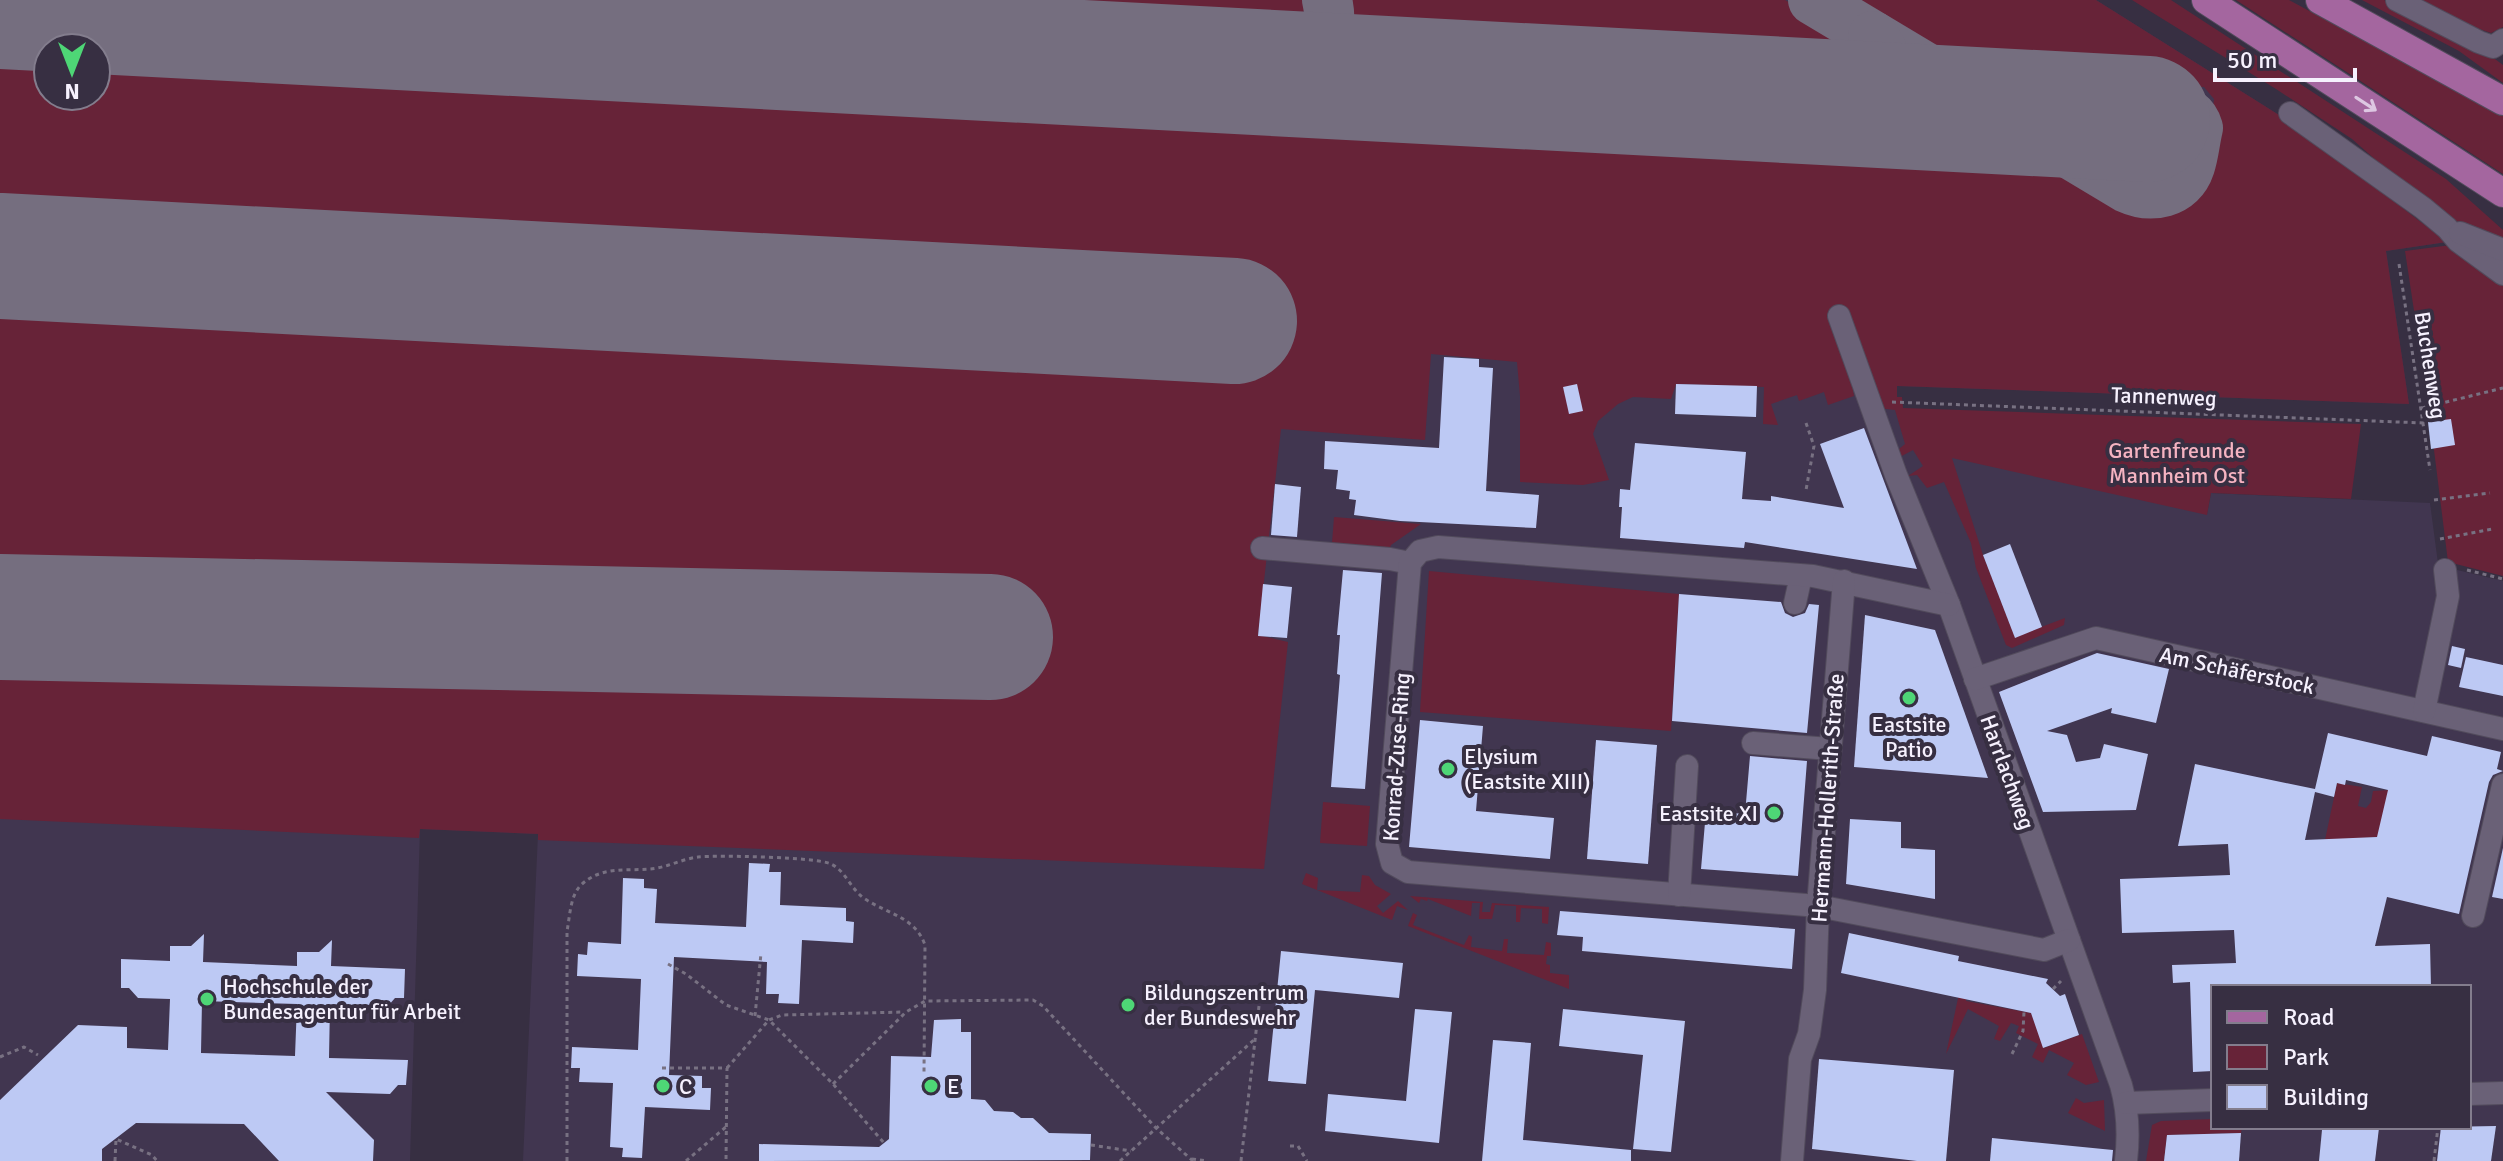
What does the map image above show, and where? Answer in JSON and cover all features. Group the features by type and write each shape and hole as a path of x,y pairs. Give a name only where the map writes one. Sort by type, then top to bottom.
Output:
{"main road":[{"path":"2206,0 2493,187 2503,209"},
{"path":"2320,0 2503,101"}],"street":[{"path":"2397,0 2456,33 2493,47 2503,40"},
{"path":"2290,113 2447,228 2458,241 2503,274"},
{"path":"2447,228 2503,250"},
{"name":"Harrlachweg","path":"1839,316 1891,464 1949,605 2126,1103 2126,1161"},
{"path":"1262,548 1410,563 1420,551 1438,547 1801,576 1844,581 1949,605"},
{"name":"Konrad-Zuse-Ring","path":"1410,563 1387,844 1392,863 1408,872 1818,906 2044,950 2069,940"},
{"path":"2424,711 2452,569"},
{"path":"1795,603 1801,576"},
{"name":"Hermann-Hollerith-Straße","path":"1792,1161 1800,1059 1809,1034 1815,990 1818,906 1844,581"},
{"name":"Am Schäferstock","path":"1975,679 2096,638 2503,729"},
{"path":"1753,743 1830,749"},
{"path":"1679,895 1687,766"},
{"path":"2473,916 2503,785"},
{"path":"2471,1094 2503,1093"},
{"path":"2126,1103 2211,1100"}],"path":[{"name":"Buchenweg","path":"2399,264 2430,470"},
{"path":"2422,408 2503,388"},
{"name":"Tannenweg","path":"1902,402 2424,423"},
{"path":"1806,423 1814,446 1806,490"},
{"path":"2434,500 2490,493"},
{"path":"2440,539 2492,529"},
{"path":"2452,569 2503,579"},
{"path":"567,1161 567,931 579,886 598,873 619,869 653,869 699,857 811,859 830,863 843,873 863,898 906,920 920,932 925,945 924,1072"},
{"path":"755,1016 761,953"},
{"path":"668,964 726,1005 769,1020 833,1084 884,1143"},
{"path":"2053,989 2064,979"},
{"path":"833,1084 906,1012 925,1001 1033,1000 1043,1006 1156,1128 1192,1160 1207,1161"},
{"path":"1241,1161 1259,1006"},
{"path":"726,1161 727,1068 769,1020 782,1015 906,1012"},
{"path":"2012,1054 2023,1031 2024,1012"},
{"path":"1120,1161 1256,1038"},
{"path":"0,1057 24,1047 38,1055"},
{"path":"662,1068 727,1068"},
{"path":"686,1161 727,1126"},
{"path":"2434,1161 2438,1129"},
{"path":"115,1161 116,1139 152,1155 157,1161"},
{"path":"1091,1145 1131,1151"},
{"path":"1290,1146 1298,1146 1307,1161"}],"shaded area":[{"path":"0,0 2096,0 2287,120 2447,242 2386,251 2409,404 1897,386 1897,397 1902,397 1902,408 2207,514 2211,493 2430,503 2439,571 2453,569 2503,581 2503,1161 523,1161 538,834 420,829 410,1161 0,1161"}],"green space":[{"path":"545,0 1307,0 1308,4 1293,29 1272,37"},
{"path":"1347,0 1785,0 1830,25 1846,48 1835,63 1821,65 1369,43"},
{"name":"Gartenfreunde Mannheim Ost","path":"1842,0 2096,0 2287,120 2447,242 2386,251 2409,404 1897,386 1897,397 1902,397 1903,408 2361,424 2351,499 2211,493 2207,515 1952,458 1983,555 2015,637 2065,618 2064,625 2012,648 2006,645 1976,568 1971,543 1944,482 1927,488 1917,475 1908,476 1923,466 1913,450 1898,458 1893,454 1905,444 1895,410 1877,408 1871,390 1853,390 1854,396 1828,405 1824,392 1799,401 1797,395 1771,404 1778,425 1763,424 1764,387 1676,384 1671,399 1633,397 1618,404 1598,421 1593,434 1609,480 1583,485 1520,482 1517,362 1431,354 1425,440 1281,429 1258,635 1288,642 1264,869 538,840 538,834 420,829 419,838 0,819 0,41 32,43 32,112 112,112 112,47 2019,148 2148,214 2167,212 2186,203 2202,185 2206,174 2214,99 2204,87 1996,76 1955,64 1897,34"},
{"path":"2132,0 2171,0 2446,179 2503,230 2503,245 2455,223 2412,192 2352,139"},
{"path":"2236,0 2289,0 2503,115 2503,174"},
{"path":"2362,0 2384,0 2452,38 2483,50 2503,65 2503,83 2459,51"},
{"path":"2415,0 2503,0 2503,27 2491,33 2441,16"},
{"path":"2451,245 2503,283 2503,576 2448,562 2405,251"},
{"path":"1334,517 1421,524 1391,545 1389,550 1332,543"},
{"path":"1429,571 1679,594 1671,731 1420,712"},
{"path":"2337,783 2362,787 2358,806 2366,808 2373,791 2389,790 2402,836 2325,840"},
{"path":"1323,802 1370,806 1367,846 1320,843"},
{"path":"1306,873 1318,878 1317,890 1302,884"},
{"path":"1362,875 1369,876 1375,885 1391,894 1377,906 1383,913 1398,901 1408,910 1397,906 1392,920 1317,890 1360,892"},
{"path":"1410,896 1483,902 1482,912 1490,912 1492,903 1549,907 1548,924 1542,923 1542,909 1521,908 1520,922 1516,922 1516,906 1495,905 1492,919 1479,919 1480,903 1472,903 1471,916 1428,899 1421,899 1419,903"},
{"path":"1413,913 1417,915 1413,925 1464,945 1469,935 1472,937 1471,947 1502,951 1504,939 1508,939 1507,953 1544,955 1546,942 1551,943 1551,956 1547,956 1546,964 1550,965 1550,973 1569,975 1569,989 1408,926"},
{"path":"1965,966 1972,967 1966,1001 2031,1013 2044,1048 2082,1034 2099,1082 2086,1085 2067,1075 2074,1063 2049,1050 2043,1063 2032,1057 2038,1044 2016,1033 2019,1026 2011,1023 2000,1041 1994,1039 1999,1026 1968,1009 1946,1054"},
{"path":"2076,1098 2084,1103 2104,1100 2105,1131 2068,1113"},
{"path":"2211,1119 2211,1129 2242,1129 2241,1133 2167,1135 2164,1161 2146,1161 2152,1125 2161,1121"}],"building":[{"path":"1444,357 1479,359 1479,367 1493,368 1486,491 1539,495 1536,528 1400,521 1354,515 1356,500 1349,499 1350,491 1336,489 1338,470 1324,469 1325,441 1439,448"},
{"path":"1577,384 1583,411 1569,414 1563,387"},
{"path":"1676,384 1757,386 1756,417 1675,414"},
{"path":"2451,419 2455,445 2431,449 2428,422"},
{"path":"1864,428 1917,569 1745,542 1744,548 1620,538 1620,489 1630,490 1635,443 1746,452 1742,499 1771,501 1771,496 1844,508 1820,444"},
{"path":"1275,484 1301,487 1297,537 1271,535"},
{"path":"2010,544 2042,627 2015,638 1983,555"},
{"path":"1343,570 1382,573 1365,789 1331,787 1340,675 1337,674 1340,635 1337,635"},
{"path":"1263,584 1292,587 1287,638 1258,636"},
{"path":"1679,594 1781,602 1785,613 1793,617 1805,613 1809,604 1819,605 1807,733 1672,721"},
{"name":"Eastsite Patio","path":"1865,615 1935,630 1988,778 1854,767"},
{"path":"2452,646 2465,649 2461,668 2448,665"},
{"path":"2097,653 2169,669 2156,723 2111,713 2112,708 2047,731 2067,735 2076,762 2100,758 2104,744 2148,754 2136,810 2043,812 1999,692"},
{"path":"2466,657 2503,665 2503,696 2459,687"},
{"name":"Elysium (Eastsite XIII)","path":"1420,720 1483,726 1476,811 1554,818 1550,859 1409,847"},
{"path":"2328,733 2427,756 2432,736 2501,752 2497,769 2503,771 2493,775 2489,782 2459,914 2387,897 2375,946 2430,944 2431,985 2211,985 2211,1071 2193,1072 2190,982 2173,983 2172,965 2236,963 2234,930 2122,933 2120,879 2230,875 2228,844 2178,846 2195,764 2315,789","holes":["2346,780 2388,790 2377,837 2305,840 2315,792 2334,797 2337,783 2345,785"]},
{"path":"1596,740 1657,745 1648,864 1587,859"},
{"name":"Eastsite XI","path":"1750,756 1807,761 1798,876 1701,869 1706,811 1745,814"},
{"path":"1850,819 1901,822 1901,848 1935,850 1935,899 1846,884"},
{"path":"2503,848 2503,899 2492,897"},
{"path":"749,863 770,864 769,872 781,872 780,905 846,908 846,921 854,922 853,943 802,940 799,1004 778,1003 779,994 766,994 767,962 674,957 669,1075 702,1076 702,1088 711,1088 710,1110 645,1107 642,1158 622,1157 623,1148 610,1147 613,1083 579,1082 580,1068 571,1068 572,1047 638,1050 641,979 577,976 578,954 587,955 588,942 621,944 623,878 644,879 644,888 657,889 655,923 746,927"},
{"path":"1560,911 1795,929 1792,969 1582,951 1583,937 1557,935"},
{"path":"1849,933 1959,956 1958,961 2048,979 2046,983 2060,996 2065,994 2079,1035 2043,1048 2031,1013 1841,973"},
{"path":"204,934 203,962 297,966 297,952 319,952 332,940 331,966 405,969 404,998 395,998 388,1006 330,1005 329,1058 408,1060 406,1085 398,1085 390,1094 326,1092 374,1140 373,1161 279,1161 244,1124 136,1123 102,1149 102,1161 0,1161 0,1100 78,1025 127,1027 127,1048 168,1050 170,999 138,998 129,988 121,988 121,959 170,961 170,946 191,946","holes":["202,1001 297,1004 295,1056 201,1053"]},
{"path":"1281,951 1403,963 1399,998 1315,990 1306,1084 1268,1081"},
{"path":"1415,1009 1452,1012 1439,1143 1325,1131 1328,1094 1406,1101"},
{"path":"1563,1009 1685,1021 1671,1152 1633,1149 1643,1055 1559,1046"},
{"name":"E","path":"961,1019 961,1032 971,1032 971,1099 985,1100 994,1111 1033,1118 1049,1133 1091,1134 1090,1160 759,1161 759,1144 879,1147 889,1139 891,1056 931,1057 934,1020"},
{"path":"1493,1040 1531,1043 1523,1140 1631,1150 1631,1161 1482,1161"},
{"path":"1819,1059 1954,1070 1946,1161 1917,1161 1812,1149"},
{"path":"2471,1126 2496,1126 2491,1161 2437,1161 2441,1129 2471,1129"},
{"path":"2379,1129 2375,1161 2319,1161 2322,1130"},
{"path":"2241,1133 2239,1161 2164,1161 2167,1135"},
{"path":"1992,1138 2113,1150 2112,1161 1990,1161"}],"taxiway":[{"path":"326,23 353,14 364,0"},
{"path":"1241,72 1291,69 1312,59 1328,32 1327,0"},
{"path":"1813,0 2127,188 2146,193 2164,192 2180,183 2186,175 2198,128 2189,114 2183,111 2169,111 2147,119"},
{"path":"1832,103 1861,97 1880,84 1886,64 1873,36"}],"runway":[{"path":"0,6 2147,119"},
{"path":"0,256 1234,321"},
{"path":"0,617 990,637"}],"place":[{"name":"Eastsite Patio","path":"1909,698"},
{"name":"Elysium (Eastsite XIII)","path":"1448,769"},
{"name":"Eastsite XI","path":"1774,813"},
{"name":"Hochschule der Bundesagentur für Arbeit","path":"207,999"},
{"name":"Bildungszentrum der Bundeswehr","path":"1128,1005"},
{"name":"C","path":"663,1086"},
{"name":"E","path":"931,1086"}]}
